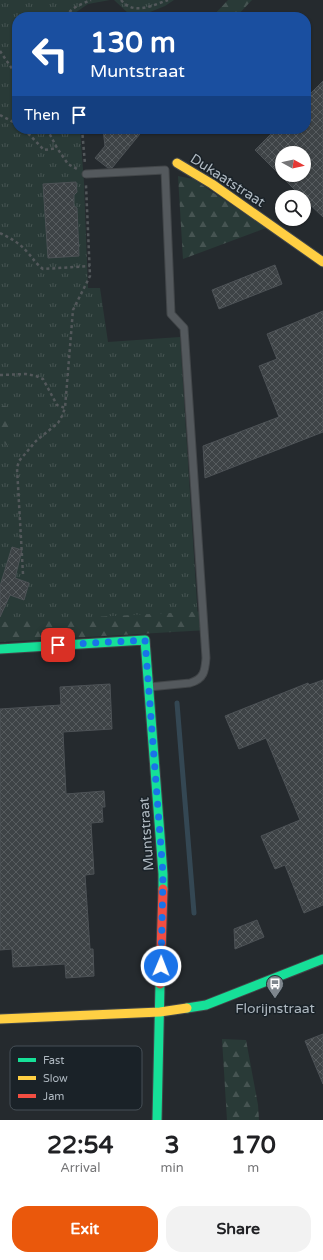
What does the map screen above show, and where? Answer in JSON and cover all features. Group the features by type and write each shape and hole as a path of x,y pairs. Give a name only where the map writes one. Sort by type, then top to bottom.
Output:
{"street":[{"name":"Dukaatstraat","path":"177,163 212,184 323,262"},
{"name":"Muntstraat","path":"0,649 145,640 163,874 160,1012"},
{"path":"0,1019 160,1012 206,1005 323,959"},
{"path":"157,1120 160,1012"}],"lane":[{"path":"86,174 165,170 171,314 184,328 206,658 205,671 200,679 190,683 149,687"}],"path":[{"path":"69,12 73,8 92,0"},
{"path":"121,0 128,6 143,9 168,0"},
{"path":"0,52 12,69"},
{"path":"0,115 12,121"},
{"path":"29,134 44,150 57,148"},
{"path":"50,134 68,164 86,174"},
{"path":"23,574 16,482 17,468 19,461 25,453 36,441 58,423 62,416 65,408 73,310 90,276 86,174 82,134"},
{"path":"0,233 17,242 28,252 37,265 43,269 90,266"},
{"path":"0,375 26,374 43,379 57,405 65,408"}],"green space":[{"path":"0,0 110,0 88,4 76,12 12,12 12,134 80,134 84,183 88,288 100,288 108,342 180,337 198,619 0,635"},
{"path":"114,0 174,0 165,6 150,12 127,12"},
{"path":"228,0 252,0 241,12 217,12"},
{"path":"178,176 193,179 266,228 183,259"},
{"path":"0,405 9,407 8,447 0,437"},
{"path":"207,611 208,630 0,642 0,622"},
{"path":"222,1039 246,1040 258,1105 259,1120 227,1120"}],"building":[{"path":"323,81 323,217 311,206 311,190 295,190 287,182 311,182 311,146 275,146 275,170 255,150 271,134 311,134 311,93"},
{"path":"104,134 140,134 112,168 108,168 95,158 105,146"},
{"path":"76,182 77,192 74,195 74,206 77,208 79,256 48,258 43,184"},
{"path":"275,265 282,284 219,309 212,290"},
{"path":"323,311 323,432 205,478 203,446 279,417 259,366 277,359 267,334"},
{"path":"12,547 22,550 15,578 29,583 24,600 10,595 0,617 0,586"},
{"path":"323,680 323,905 304,913 285,865 275,869 261,836 300,820 266,738 239,749 225,716 308,683 309,685"},
{"path":"110,684 112,729 63,732 66,794 104,791 105,807 102,807 103,822 91,823 94,874 85,875 90,949 93,949 94,976 66,978 65,964 13,967 12,949 0,950 0,709 61,705 60,687"},
{"path":"257,920 264,937 235,949 234,929"},
{"path":"323,1034 323,1084 305,1041"}],"waterway":[{"path":"177,703 194,913"}],"traffic: fast":[{"path":"0,649 145,640 163,889"},
{"path":"187,1008 206,1005 323,959"},
{"path":"157,1120 160,984"}],"traffic: slow":[{"path":"177,163 212,184 323,262"},
{"path":"0,1019 160,1012 187,1008"}],"traffic: jam":[{"path":"160,984 163,889"}],"place":[{"name":"Florijnstraat","path":"275,999"}],"route":[{"path":"58,645 145,640 163,874 161,966"}]}
